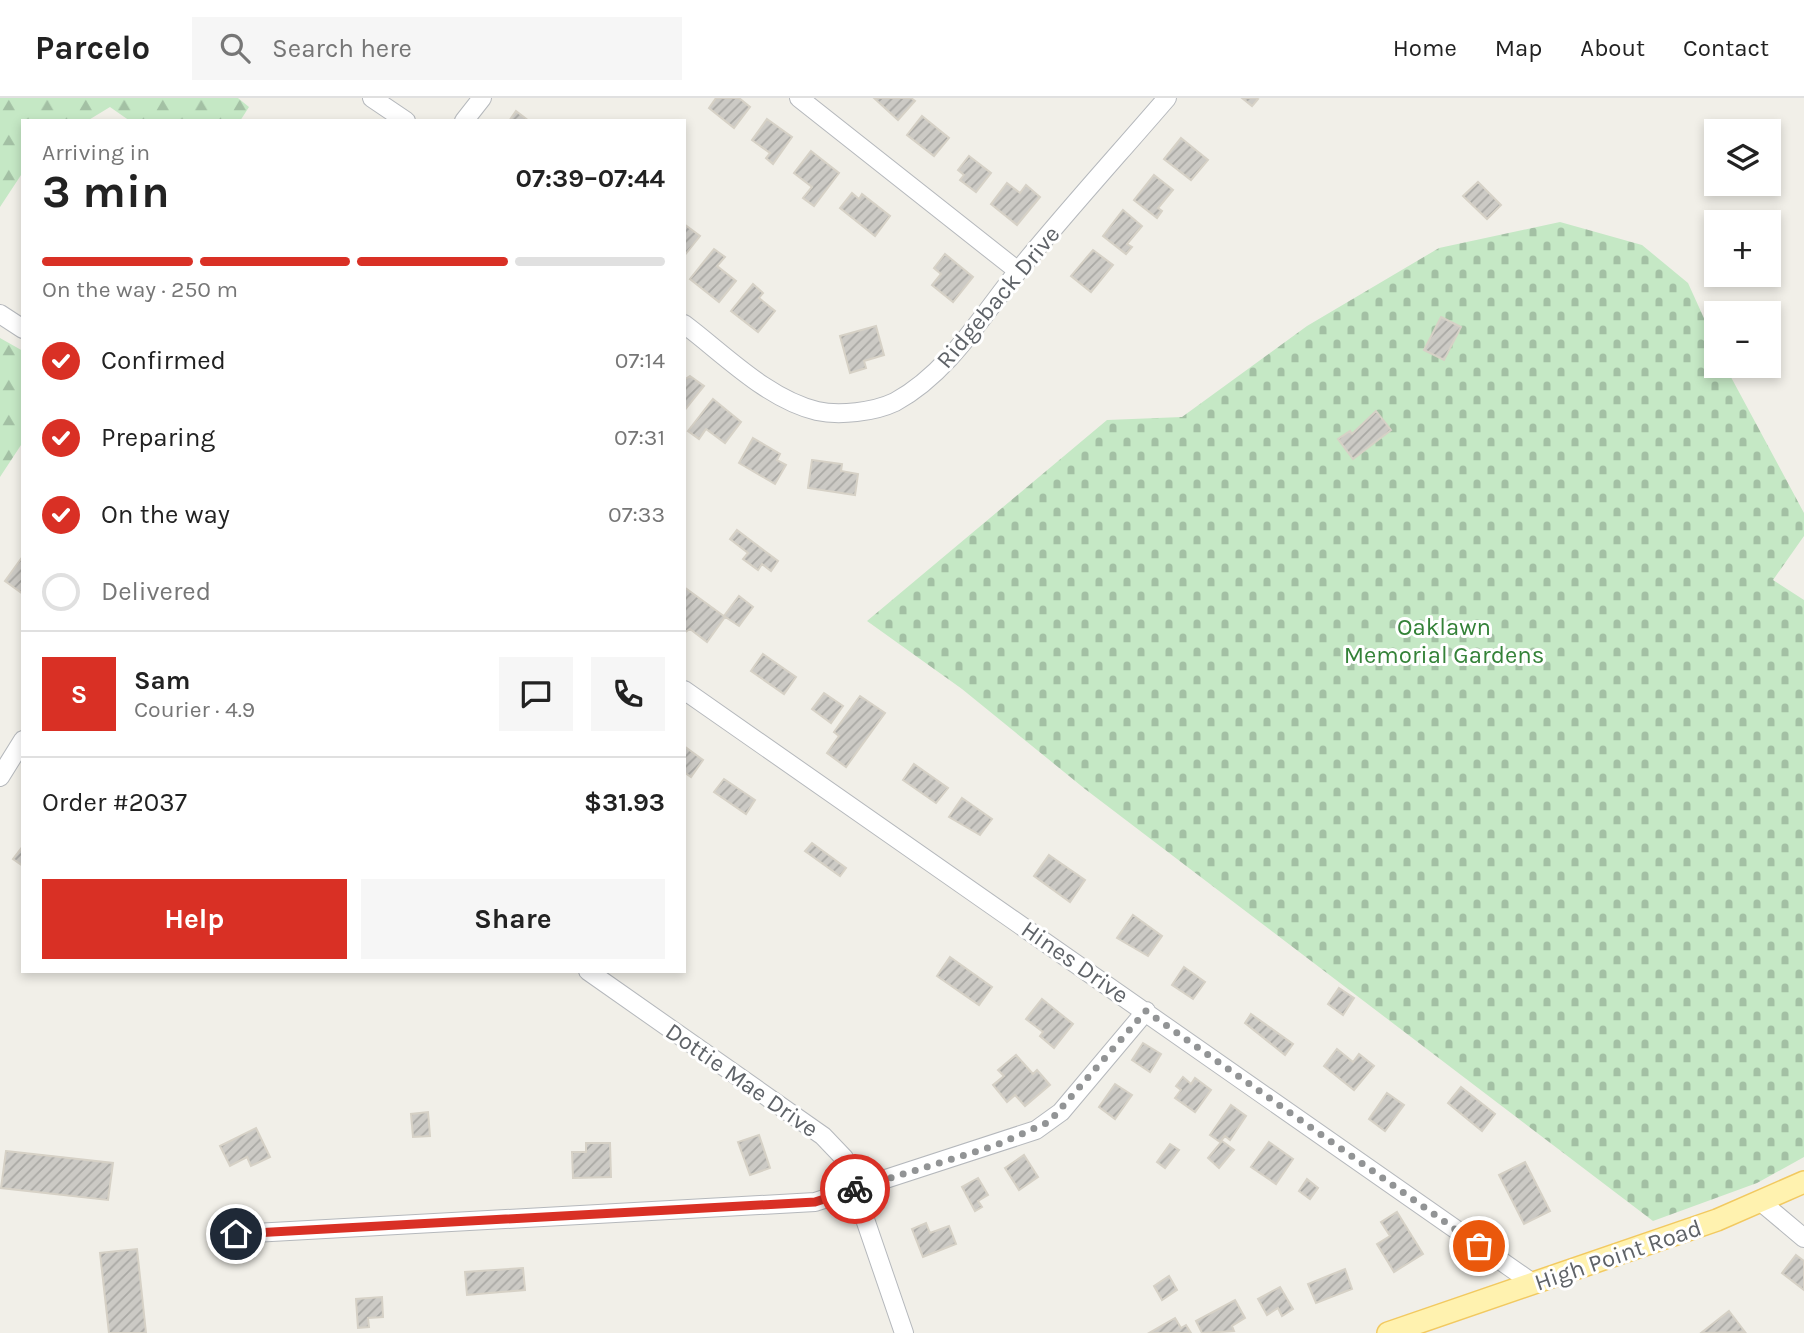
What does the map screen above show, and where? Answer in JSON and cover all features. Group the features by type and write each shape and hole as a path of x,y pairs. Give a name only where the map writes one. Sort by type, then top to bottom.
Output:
{"main road":[{"name":"High Point Road","path":"1388,1333 1717,1220 1804,1182"}],"street":[{"path":"372,98 403,119"},
{"path":"466,119 482,98"},
{"name":"Ridgeback Drive","path":"686,326 782,398 818,411 860,412 893,403 929,379 975,328 1018,271 1167,98"},
{"path":"810,101 1018,271"},
{"path":"0,314 21,328"},
{"name":"Hines Drive","path":"686,692 1534,1284"},
{"path":"0,777 21,743"},
{"name":"Dottie Mae Drive","path":"591,973 823,1136 844,1158 857,1189 904,1333"},
{"path":"236,1234 815,1202 994,1146 1049,1122 1146,1011"},
{"path":"1760,1201 1804,1238"}],"green space":[{"path":"0,98 238,98 249,107 241,119 127,119 110,107 90,119 21,119 21,175 0,207"},
{"name":"Oaklawn Memorial Gardens","path":"1560,222 1642,245 1688,283 1704,318 1704,378 1731,378 1804,513 1804,536 1773,580 1804,600 1804,1157 1757,1183 1653,1221 1085,789 962,689 867,621 1107,420 1182,417 1307,326 1439,248"},
{"path":"0,338 21,350 21,445 0,477"}],"building":[{"path":"716,98 739,98 750,107 734,128 709,108"},
{"path":"874,98 911,98 915,101 898,120"},
{"path":"1242,98 1256,98 1258,99 1252,106"},
{"path":"516,111 526,119 510,119"},
{"path":"922,116 949,138 934,156 907,135"},
{"path":"767,119 792,137 773,164 766,158 770,153 752,140"},
{"path":"1181,138 1208,160 1191,180 1164,159"},
{"path":"811,151 839,173 814,206 803,198 812,187 794,173"},
{"path":"969,156 991,173 976,192 960,180 964,175 958,170"},
{"path":"1154,175 1173,190 1158,208 1162,211 1157,218 1134,200"},
{"path":"1478,182 1501,205 1487,219 1463,196"},
{"path":"1007,183 1020,193 1026,185 1040,197 1017,225 991,204"},
{"path":"852,193 859,199 862,194 890,216 875,236 840,208"},
{"path":"1123,210 1142,226 1127,244 1132,247 1126,254 1103,236"},
{"path":"686,226 700,236 686,254"},
{"path":"714,249 725,257 717,266 736,281 719,302 690,279"},
{"path":"1093,250 1113,265 1091,292 1071,276"},
{"path":"945,254 973,277 953,302 932,285 941,274 934,268"},
{"path":"753,284 763,293 759,298 775,311 758,332 731,311"},
{"path":"1441,317 1461,327 1444,360 1424,350"},
{"path":"876,326 884,355 864,361 866,368 850,373 840,336"},
{"path":"690,376 704,386 686,408 686,379"},
{"path":"713,399 741,422 725,443 706,429 699,439 688,431"},
{"path":"1376,411 1391,430 1353,459 1338,439 1350,431 1352,434"},
{"path":"753,438 780,454 777,460 786,465 775,484 739,463"},
{"path":"812,460 842,464 841,471 858,474 855,495 808,488"},
{"path":"737,530 778,561 771,571 762,564 758,570 743,559 748,553 730,539"},
{"path":"21,559 21,593 5,581"},
{"path":"686,588 725,617 707,642 690,629 686,632"},
{"path":"739,596 753,607 739,626 724,616"},
{"path":"763,654 796,677 784,694 751,671"},
{"path":"824,693 843,706 831,723 812,709"},
{"path":"860,696 885,713 846,767 827,753 839,736 834,732"},
{"path":"686,747 703,760 691,777 686,773"},
{"path":"914,764 948,788 936,803 903,780"},
{"path":"724,779 755,800 746,814 714,792"},
{"path":"962,798 992,819 980,835 949,817"},
{"path":"812,843 846,868 840,876 805,851"},
{"path":"21,849 21,865 13,859"},
{"path":"1049,855 1085,880 1070,902 1034,876"},
{"path":"1133,915 1162,936 1148,956 1117,938"},
{"path":"950,957 992,987 979,1005 937,976"},
{"path":"1184,967 1205,982 1193,999 1172,985"},
{"path":"1339,988 1354,998 1343,1015 1328,1004"},
{"path":"1042,999 1073,1024 1054,1048 1040,1036 1043,1032 1026,1019"},
{"path":"1251,1014 1293,1044 1285,1055 1245,1023"},
{"path":"1143,1043 1161,1054 1150,1072 1132,1060"},
{"path":"1337,1049 1353,1062 1359,1054 1374,1066 1354,1090 1324,1066"},
{"path":"1016,1055 1033,1074 1037,1070 1050,1085 1025,1106 1015,1095 1007,1102 993,1085 1004,1076 998,1070"},
{"path":"1183,1077 1191,1084 1195,1078 1211,1090 1195,1112 1175,1098 1181,1090 1176,1086"},
{"path":"1115,1084 1132,1095 1115,1119 1099,1107"},
{"path":"1461,1087 1495,1114 1482,1131 1448,1103"},
{"path":"1387,1093 1404,1105 1385,1131 1369,1119"},
{"path":"1231,1105 1246,1116 1230,1140 1225,1136 1220,1142 1210,1135"},
{"path":"428,1112 430,1136 413,1137 411,1114"},
{"path":"256,1128 270,1157 251,1166 247,1157 230,1166 220,1146"},
{"path":"759,1135 770,1168 750,1175 738,1142"},
{"path":"1222,1141 1234,1150 1219,1168 1208,1158"},
{"path":"1269,1142 1293,1159 1276,1184 1251,1167"},
{"path":"586,1143 610,1143 611,1177 573,1178 572,1152 586,1152"},
{"path":"1170,1144 1179,1150 1165,1168 1157,1162"},
{"path":"6,1151 113,1163 108,1200 1,1188"},
{"path":"1024,1155 1038,1177 1019,1190 1005,1168"},
{"path":"1525,1162 1550,1211 1524,1224 1499,1175"},
{"path":"978,1178 988,1195 978,1201 982,1207 975,1211 962,1187"},
{"path":"1307,1179 1318,1188 1310,1199 1299,1191"},
{"path":"1397,1212 1423,1254 1394,1272 1377,1244 1390,1236 1381,1222"},
{"path":"926,1223 930,1233 949,1226 956,1244 923,1257 912,1229"},
{"path":"137,1249 146,1333 109,1333 100,1253"},
{"path":"1796,1255 1804,1261 1804,1290 1782,1273"},
{"path":"523,1268 525,1290 467,1295 465,1272"},
{"path":"1345,1269 1352,1289 1316,1303 1308,1284"},
{"path":"1169,1276 1177,1290 1162,1300 1154,1286"},
{"path":"1280,1287 1293,1309 1282,1316 1278,1308 1267,1315 1258,1299"},
{"path":"382,1297 383,1317 368,1318 369,1327 358,1328 356,1299"},
{"path":"1235,1300 1245,1318 1232,1326 1234,1331 1202,1333 1196,1321"},
{"path":"1729,1311 1745,1332 1701,1333"},
{"path":"1175,1318 1181,1328 1186,1325 1191,1333 1149,1333"}],"way so far":[{"path":"855,1189 994,1146 1036,1130 1061,1112 1146,1011 1479,1246"}],"route":[{"path":"236,1234 815,1202 855,1189"}]}
